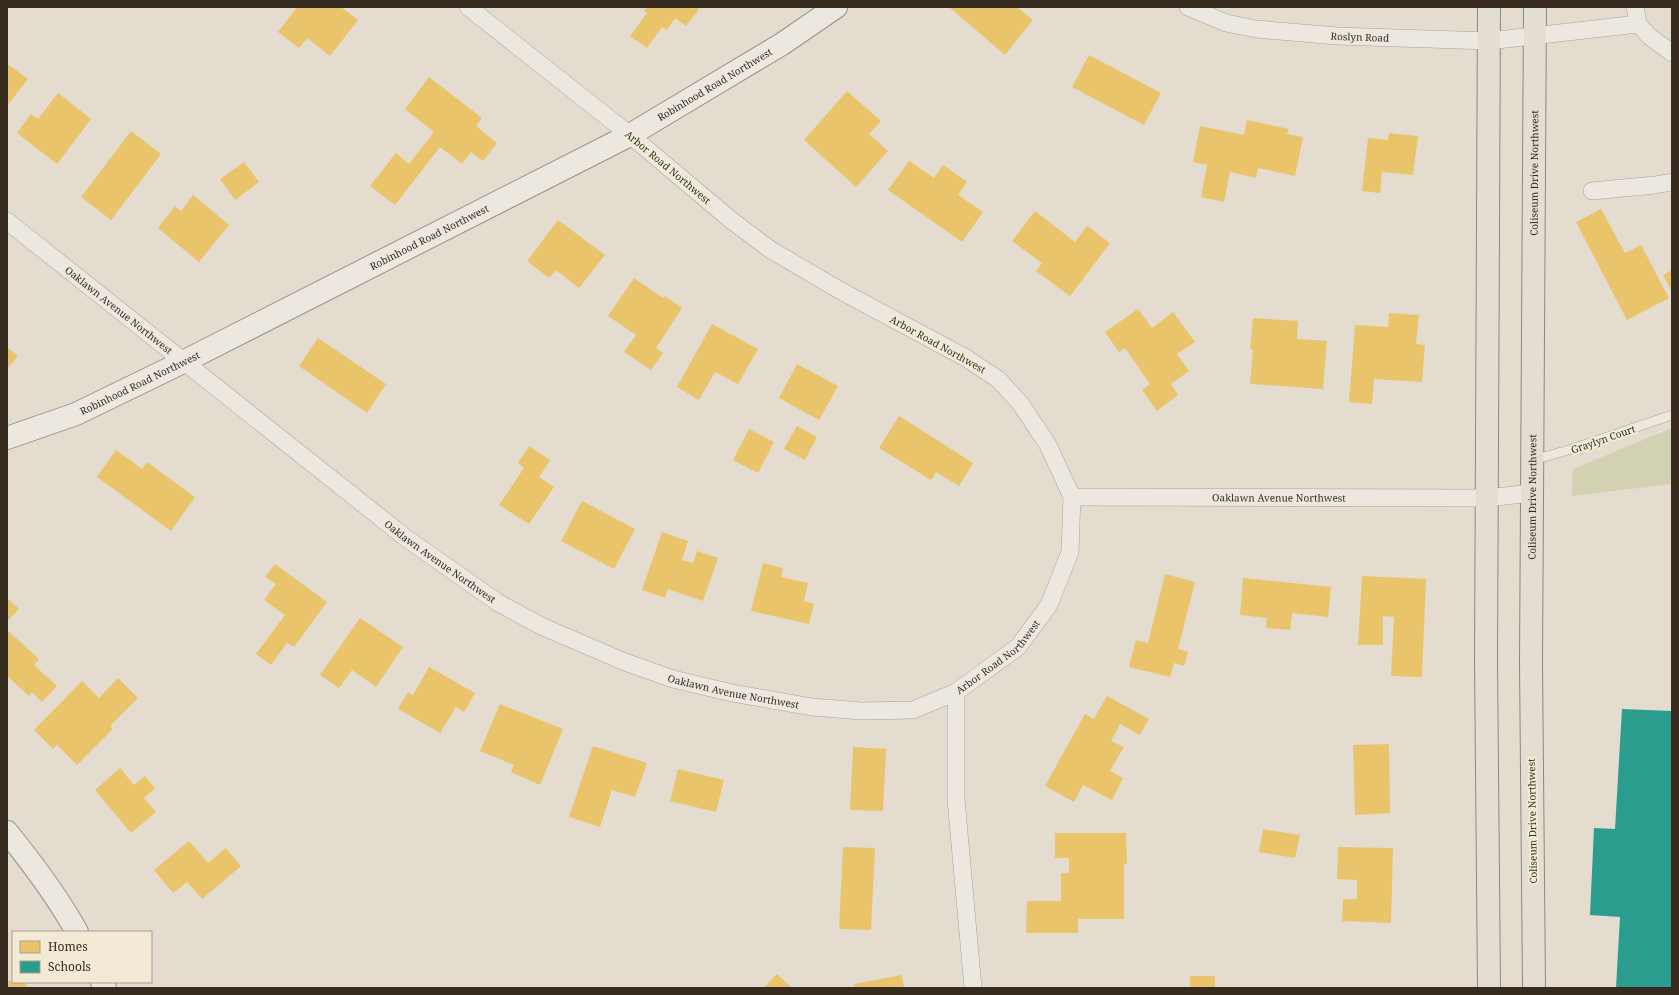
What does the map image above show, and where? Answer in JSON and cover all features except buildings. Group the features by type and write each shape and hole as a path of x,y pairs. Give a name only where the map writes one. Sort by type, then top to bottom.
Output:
{"main road":[{"path":"1489,7 1486,660 1489,988"},
{"name":"Coliseum Drive Northwest","path":"1534,988 1531,670 1535,7"}],"street":[{"name":"Arbor Road Northwest","path":"468,7 630,135 731,220 771,250 841,291 966,358 999,380 1020,403 1048,445 1072,497 1070,552 1049,605 1018,647 956,692 956,799 973,988"},
{"name":"Robinhood Road Northwest","path":"7,438 76,414 183,362 630,135 782,44 836,7"},
{"name":"Roslyn Road","path":"1188,7 1226,23 1256,30 1337,36 1489,41 1638,24"},
{"path":"1635,7 1638,24 1654,41 1672,53"},
{"path":"1592,191 1672,182"},
{"name":"Oaklawn Avenue Northwest","path":"7,221 406,538 497,602 541,626 618,659 673,679 732,693 812,707 862,711 913,710 956,692"},
{"name":"Oaklawn Avenue Northwest","path":"1072,497 1487,498 1532,494"},
{"path":"7,832 33,864 62,905 76,931"}],"lane":[{"name":"Graylyn Court","path":"1532,460 1572,450 1672,415"}],"green space":[{"path":"1672,428 1672,484 1572,496 1573,469"}]}
